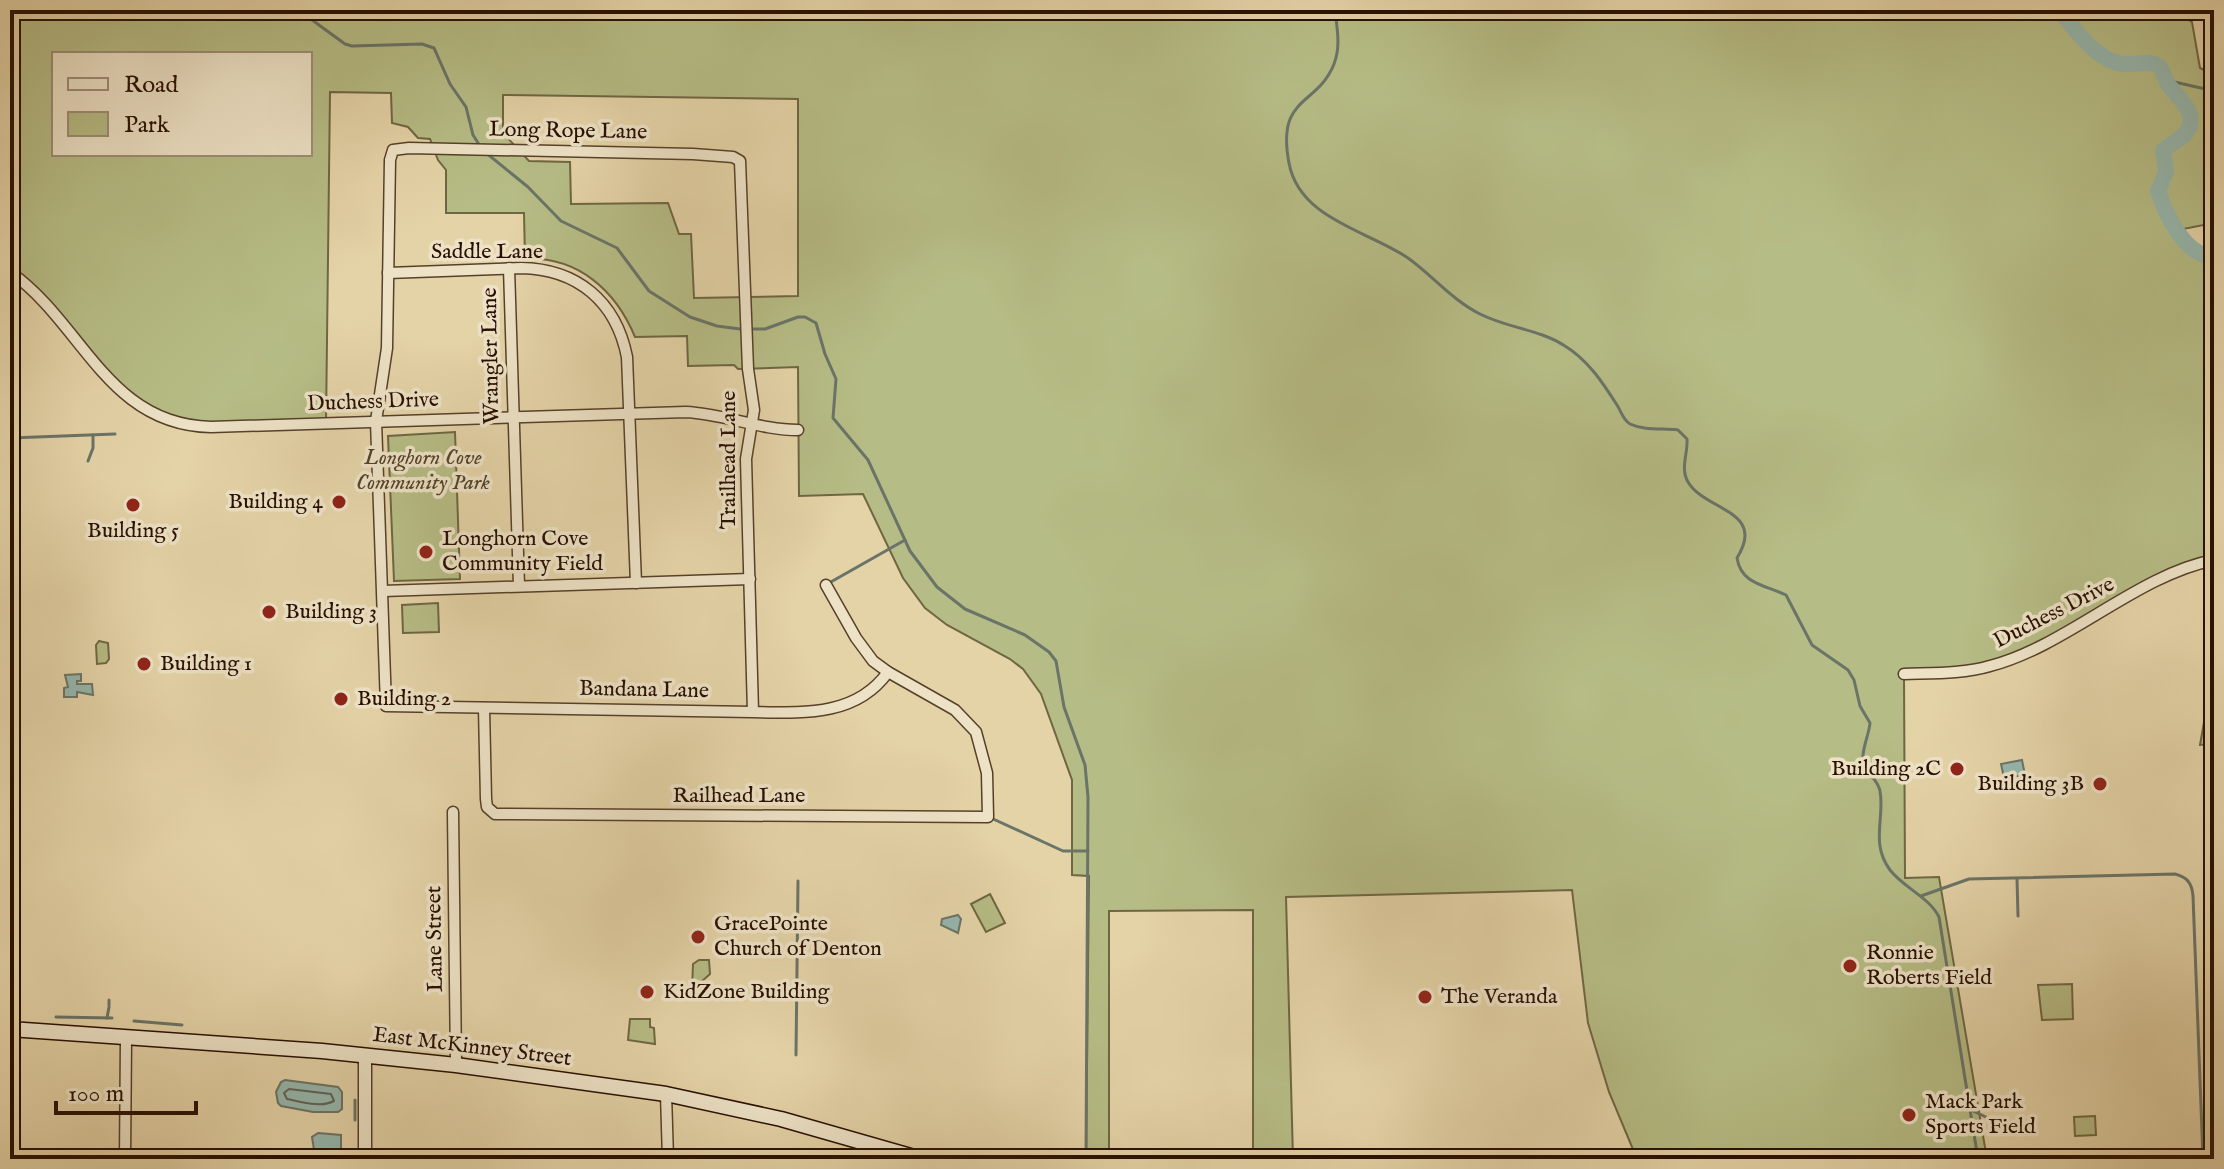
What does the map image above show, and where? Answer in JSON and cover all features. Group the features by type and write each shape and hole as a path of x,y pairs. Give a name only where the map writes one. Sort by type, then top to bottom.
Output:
{"main road":[{"name":"East McKinney Street","path":"10,1029 456,1065 666,1094 781,1119 921,1159"}],"street":[{"name":"Long Rope Lane","path":"388,273 390,160 393,150 433,148 693,154 733,157 740,161"},
{"name":"Trailhead Lane","path":"740,161 748,369 753,404 746,459 753,712"},
{"name":"Wrangler Lane","path":"509,268 519,586"},
{"name":"Saddle Lane","path":"388,273 543,269 571,277 600,302 616,324 625,346 636,583"},
{"name":"Duchess Drive","path":"10,272 30,289 117,388 136,404 158,416 201,427 691,412 752,425 798,430"},
{"path":"388,273 387,348 376,421 383,591 750,579"},
{"name":"Duchess Drive","path":"1904,674 1969,670 2008,660 2172,575 2214,560"},
{"path":"826,585 856,638 873,661 888,672"},
{"name":"Bandana Lane","path":"383,591 386,706 804,713 836,708 863,697 888,672"},
{"name":"Railhead Lane","path":"484,708 486,799 490,812 988,817 987,773 976,732 955,710 888,672"},
{"name":"Lane Street","path":"453,812 456,1065"},
{"path":"125,1159 126,1038"},
{"path":"365,1056 365,1159"},
{"path":"666,1094 668,1159"}],"green space":[{"path":"10,10 2174,10 2192,22 2200,68 2214,75 2214,223 2178,230 2192,249 2202,255 2214,256 2214,560 2188,567 2008,660 1904,675 1905,878 1939,877 1987,1159 1637,1159 1609,1092 1588,1023 1572,890 1286,897 1293,1159 1253,1159 1253,910 1109,911 1109,1159 1086,1159 1089,876 1072,875 1072,780 1041,694 1023,669 1010,659 947,625 925,608 903,578 863,494 799,496 798,367 738,369 734,365 688,366 687,336 635,337 617,305 593,280 562,263 525,259 524,213 446,213 446,170 438,160 430,139 418,138 408,127 392,123 391,93 330,92 326,423 201,427 136,404 10,272","holes":["503,95 798,99 798,296 694,298 691,234 679,234 668,203 571,204 570,162 529,161 503,133"]},
{"name":"Longhorn Cove Community Park","path":"455,432 460,579 394,581 388,436"},
{"path":"438,603 439,632 403,633 402,605"},
{"path":"99,641 108,643 109,659 106,663 97,664 96,645"},
{"path":"2207,705 2214,705 2214,744 2200,745"},
{"path":"990,894 1005,923 986,932 971,904"},
{"path":"699,960 709,960 710,974 692,990 693,964"},
{"path":"2072,984 2073,1019 2042,1020 2038,985"},
{"path":"630,1019 650,1019 655,1044 628,1040"},
{"path":"2095,1116 2096,1135 2075,1136 2074,1117"}],"water":[{"path":"81,674 81,681 77,684 92,684 93,695 77,692 77,697 64,697 64,688 68,687 65,675"},
{"path":"2022,760 2025,775 2004,778 2001,764"},
{"path":"958,915 961,919 958,933 941,925 942,919"},
{"path":"285,1080 338,1087 342,1092 342,1109 338,1112 313,1112 281,1106 276,1092"},
{"path":"318,1133 341,1135 341,1156 315,1156 312,1137"}],"waterway":[{"path":"254,10 277,10"},
{"path":"278,10 308,17 352,46 422,44 434,48 450,84 466,107 473,135 480,146"},
{"path":"1335,10 1338,44 1334,64 1327,78 1293,113 1288,125 1289,163 1295,182 1306,198 1321,211 1408,258 1470,308 1490,319 1555,340 1573,352 1594,372 1630,424 1678,430 1687,439 1684,466 1688,482 1696,492 1730,513 1744,530 1744,542 1737,558 1743,573 1755,582 1786,595 1812,645 1848,670 1854,680 1860,706 1870,723 1863,759 1880,791 1879,840 1884,860 1890,870 1929,904 1939,917 1978,1159"},
{"path":"2059,10 2086,43 2103,56 2122,64 2150,63 2159,66 2186,107 2190,114 2189,128 2163,151 2166,172 2158,191 2166,212 2186,243 2204,255 2214,256"},
{"path":"2166,80 2214,91"},
{"path":"485,152 528,187 561,221 617,248 649,291 690,317 717,326 740,329 765,329 798,317 816,323 836,379 833,418 868,460 910,551 937,587 965,609 1025,635 1056,661 1064,707 1085,765 1088,797 1086,1159"},
{"path":"10,438 115,434"},
{"path":"88,461 93,448 93,435"},
{"path":"829,583 905,540"},
{"path":"991,818 1063,851 1088,851"},
{"path":"1921,896 1969,879 2175,874 2186,879 2193,896 2203,1159"},
{"path":"2017,879 2018,916"},
{"path":"796,1055 798,881"},
{"path":"109,1000 109,1005"},
{"path":"107,1018 109,1007"},
{"path":"56,1017 112,1018"},
{"path":"134,1021 182,1025"},
{"path":"355,1100 355,1120"},
{"path":"1971,1110 1988,1118"}],"place":[{"name":"Building 4","path":"339,502"},
{"name":"Building 5","path":"133,505"},
{"name":"Longhorn Cove Community Field","path":"426,552"},
{"name":"Building 3","path":"269,612"},
{"name":"Building 1","path":"144,664"},
{"name":"Building 2","path":"341,699"},
{"name":"Building 2C","path":"1957,769"},
{"name":"Building 3B","path":"2100,784"},
{"name":"GracePointe Church of Denton","path":"698,937"},
{"name":"Ronnie Roberts Field","path":"1850,966"},
{"name":"KidZone Building","path":"647,992"},
{"name":"The Veranda","path":"1425,997"},
{"name":"Mack Park Sports Field","path":"1909,1115"}]}
